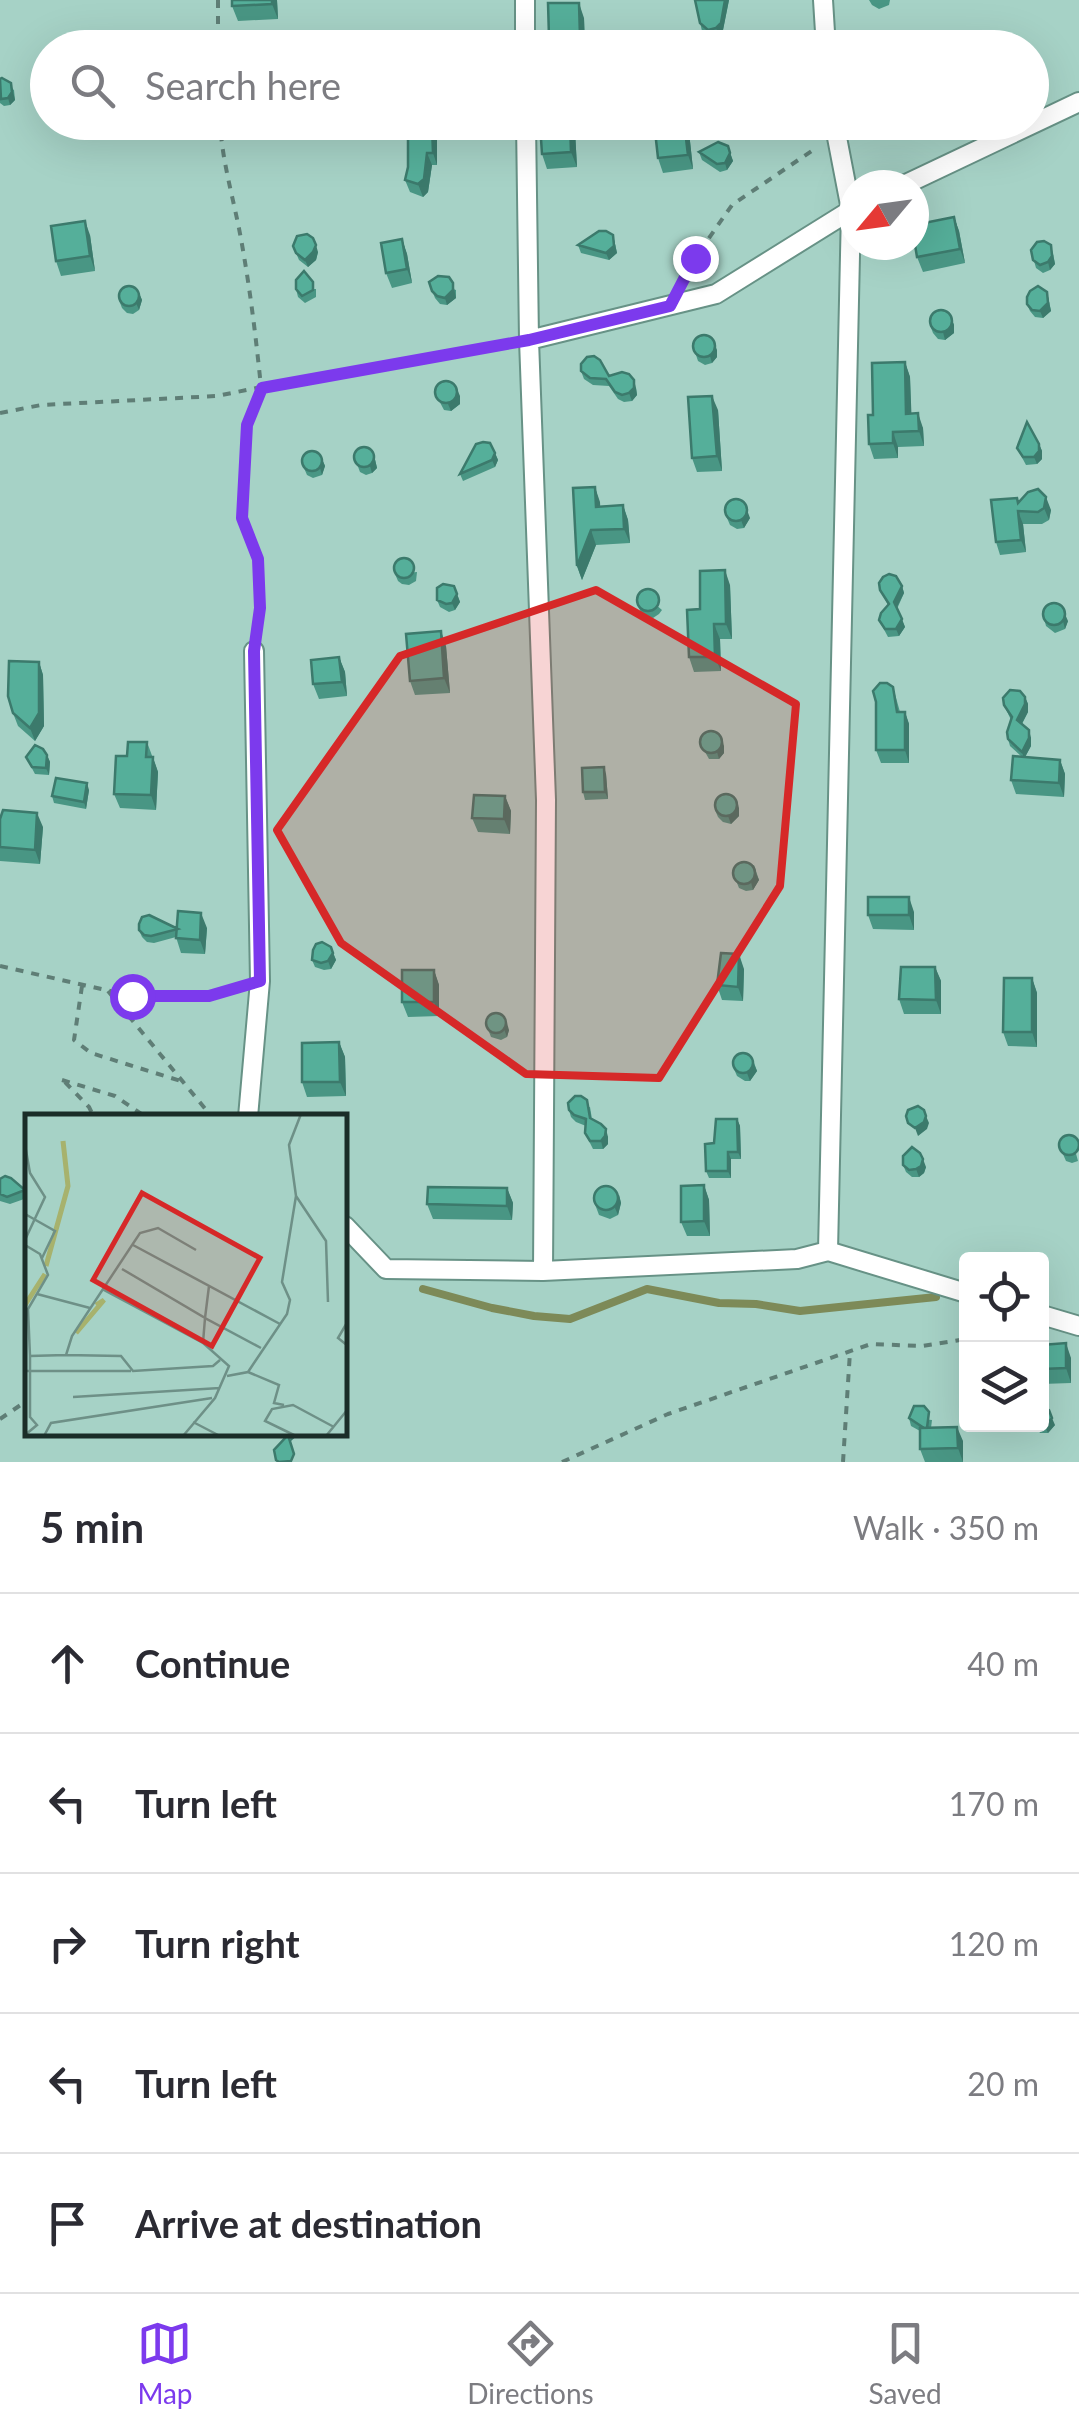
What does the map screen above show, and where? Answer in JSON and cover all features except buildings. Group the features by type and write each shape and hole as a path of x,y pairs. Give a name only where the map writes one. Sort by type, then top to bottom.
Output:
{"street":[{"path":"525,0 526,30"},
{"path":"823,0 825,30"},
{"path":"1049,116 1079,102"},
{"path":"526,140 529,340 546,800 543,1271"},
{"path":"837,140 844,170"},
{"path":"929,173 999,140"},
{"path":"529,340 716,294 839,218"},
{"path":"828,1251 851,260"},
{"path":"248,1114 260,981 254,651"},
{"path":"348,1229 386,1269 543,1271 797,1259 828,1251 959,1290"},
{"path":"1049,1317 1079,1326"}],"path":[{"path":"218,0 218,30"},
{"path":"222,140 256,327 262,388 247,425 242,518 258,559 260,608 254,651"},
{"path":"670,306 695,258 732,205 819,140"},
{"path":"0,414 41,405 217,396 529,340"},
{"path":"0,966 132,996 209,996 260,981"},
{"path":"82,986 74,1040 90,1053 184,1082"},
{"path":"108,991 210,1114"},
{"path":"92,1114 62,1080 114,1096 141,1114"},
{"path":"562,1462 668,1414 872,1344 922,1346 959,1339"},
{"path":"843,1462 850,1352"},
{"path":"0,1419 25,1402"}],"highlighted area":[{"path":"596,590 796,704 780,886 659,1078 526,1074 341,943 277,830 400,656"}],"waterway":[{"path":"423,1289 492,1308 570,1319 647,1289 719,1303 800,1311 936,1297"}],"route":[{"path":"132,996 209,996 260,981 254,651 260,608 258,559 242,518 247,425 262,388 529,340 670,306 695,258"}]}
